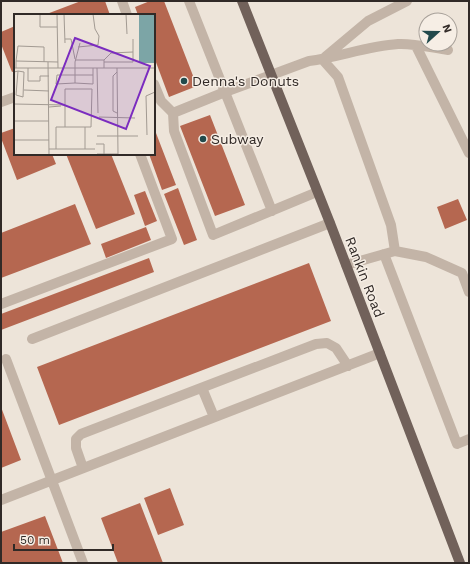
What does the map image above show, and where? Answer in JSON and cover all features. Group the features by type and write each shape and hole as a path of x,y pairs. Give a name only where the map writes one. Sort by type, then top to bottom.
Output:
{"main road":[{"name":"Rankin Road","path":"242,1 330,223 460,563"}],"lane":[{"path":"122,1 127,14"},
{"path":"189,1 272,211"},
{"path":"322,59 368,21 407,1"},
{"path":"174,113 225,92 309,61 371,47 400,44 416,46 469,153"},
{"path":"322,59 338,77 391,226 395,251"},
{"path":"155,86 161,101 174,113 174,131 213,235 317,192"},
{"path":"1,102 14,97"},
{"path":"1,304 172,239 140,155"},
{"path":"32,339 330,223"},
{"path":"346,266 395,251 426,257 462,273 469,292"},
{"path":"384,254 457,444 469,439"},
{"path":"83,468 76,448 76,438 81,434 316,344 327,343 336,348 348,366"},
{"path":"1,500 380,353"},
{"path":"6,359 83,563"},
{"path":"202,388 214,417"}],"building":[{"path":"81,1 105,1 110,14 47,14"},
{"path":"150,1 164,1 197,86 169,97 155,60 155,14 138,14 135,7"},
{"path":"14,26 14,71 12,72 1,44 1,32"},
{"path":"210,115 245,205 215,216 180,126"},
{"path":"14,128 14,155 52,155 56,164 17,180 1,138 1,133"},
{"path":"155,134 176,185 162,190 149,155 155,155"},
{"path":"66,155 111,155 135,214 96,229"},
{"path":"178,188 197,240 184,245 164,194"},
{"path":"145,191 157,221 145,226 134,195"},
{"path":"458,199 467,220 445,229 437,207"},
{"path":"75,204 91,244 1,278 1,233"},
{"path":"146,227 151,240 106,258 101,244"},
{"path":"149,258 154,272 1,330 1,314"},
{"path":"309,263 331,321 59,425 37,367"},
{"path":"1,407 21,460 1,468"},
{"path":"170,488 184,525 158,535 144,498"},
{"path":"140,503 163,563 118,563 101,518"},
{"path":"45,516 63,563 1,563 1,532"}],"place":[{"name":"Denna's Donuts","path":"184,81"},
{"name":"Subway","path":"203,139"}]}
